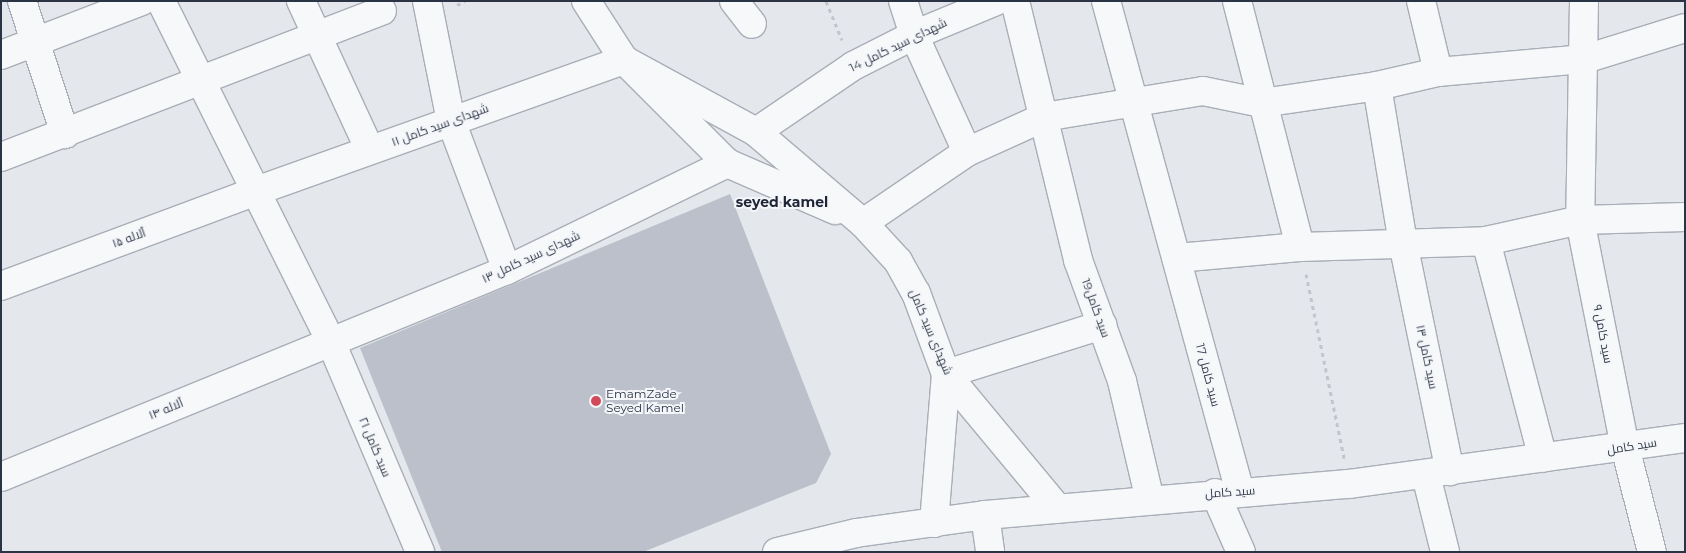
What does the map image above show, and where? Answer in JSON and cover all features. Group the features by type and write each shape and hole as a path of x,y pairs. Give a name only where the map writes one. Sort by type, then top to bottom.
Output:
{"street":[{"path":"22,1 65,134"},
{"path":"1,55 142,1"},
{"name":"سید کامل ۲۱","path":"161,1 330,342 420,552"},
{"path":"301,1 370,150"},
{"path":"427,1 451,121 507,270"},
{"name":"شهدای سید کامل","path":"586,1 624,60 727,164 863,223"},
{"path":"734,1 752,24"},
{"path":"903,1 914,35 967,152"},
{"name":"شهدای سید کامل 14","path":"756,132 853,66 914,35 996,1"},
{"name":"سید کامل19","path":"1015,1 1078,260 1122,380 1150,500"},
{"name":"سید کامل 17","path":"1106,1 1177,258 1241,552"},
{"path":"1237,1 1300,247"},
{"path":"1421,1 1438,72"},
{"name":"سید کامل ۹","path":"1584,1 1585,59 1580,220 1625,448 1652,552"},
{"path":"1,157 382,11"},
{"path":"863,223 967,152 1044,116 1202,91 1262,103 1377,86 1438,72 1585,59 1685,28"},
{"name":"شهدای سید کامل ۱۱","path":"256,190 624,60"},
{"name":"شهدای سید کامل","path":"624,60 756,132 863,223 898,261 916,293 946,374 1058,508"},
{"name":"سید کامل ۱۳","path":"1377,86 1438,473 1445,552"},
{"name":"شهدای سید کامل ۱۳","path":"330,342 507,270 727,164"},
{"name":"آلاله ۱۵","path":"1,286 256,190"},
{"path":"1177,258 1300,247 1486,241 1580,220 1685,217"},
{"path":"1486,241 1543,458"},
{"path":"934,523 946,374 1102,325"},
{"name":"آلاله ۱۴","path":"1,477 330,342"},
{"name":"سید کامل","path":"776,552 856,534 985,515 1349,484 1625,448 1685,438"},
{"path":"985,515 990,552"}],"path":[{"path":"826,1 853,66"},
{"path":"1300,247 1349,484"}],"building":[{"name":"EmamZade Seyed Kamel","path":"730,194 831,454 816,483 643,552 442,552 360,348"}],"place":[{"name":"EmamZade Seyed Kamel","path":"596,401"}],"district":[{"name":"seyed kamel","path":"782,202"}]}
